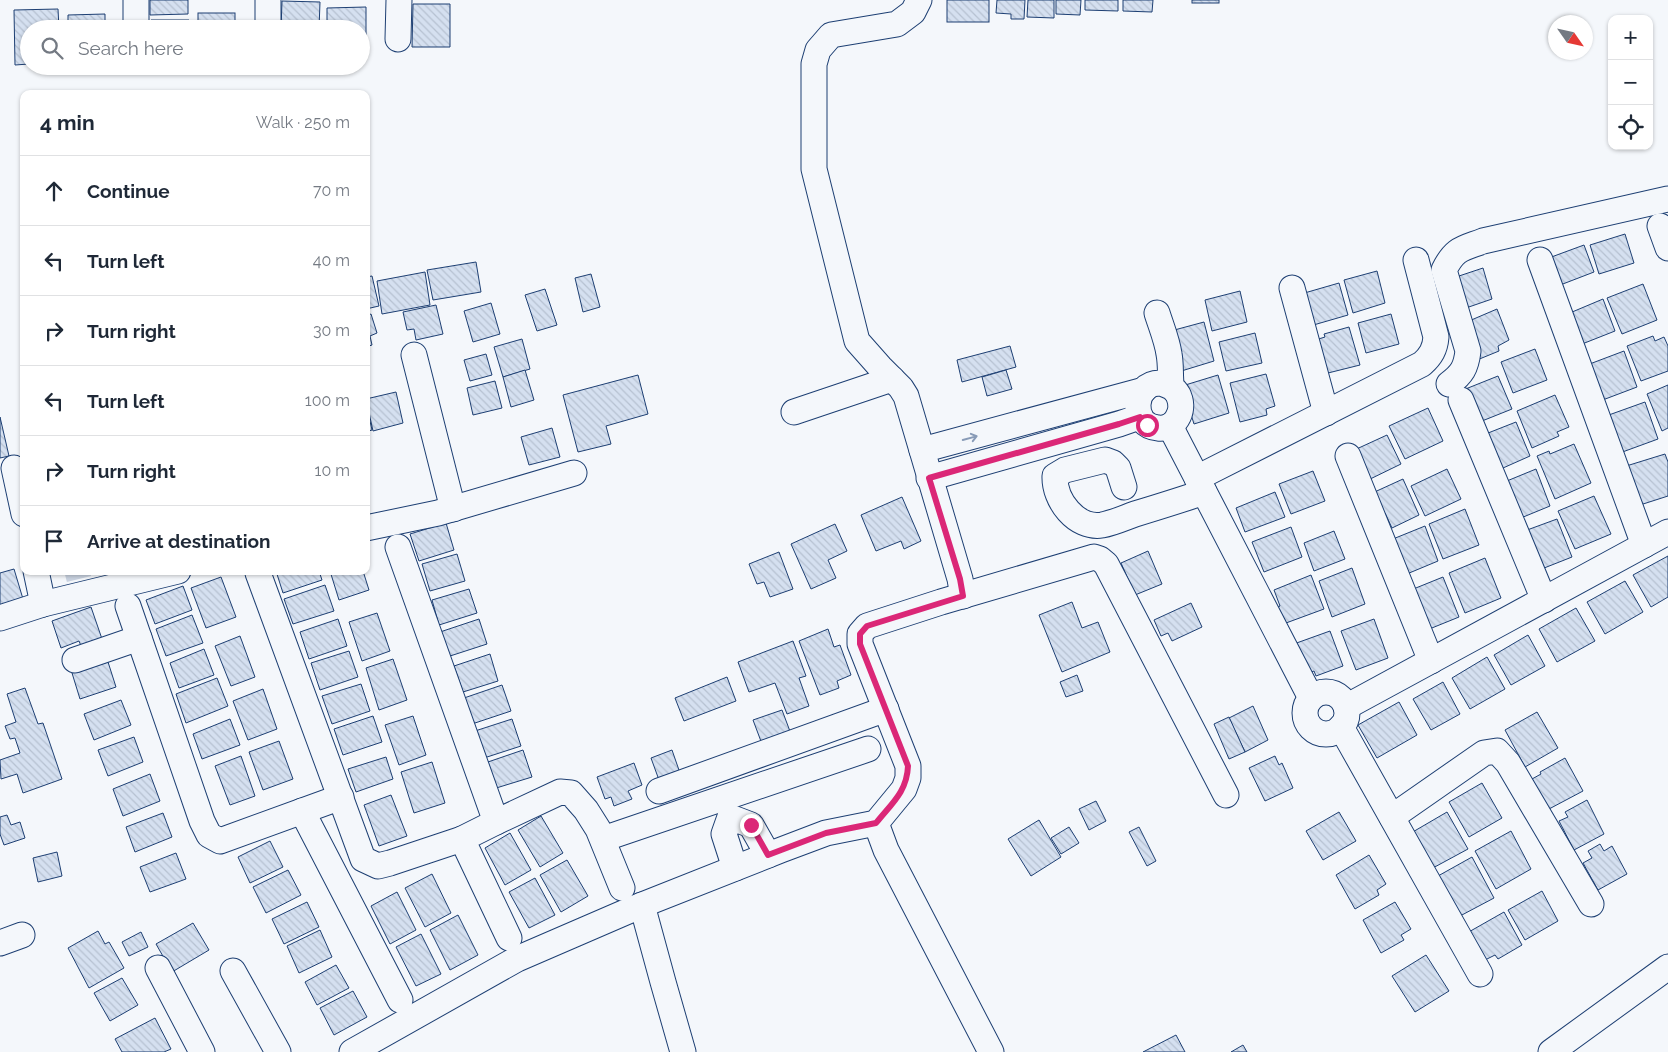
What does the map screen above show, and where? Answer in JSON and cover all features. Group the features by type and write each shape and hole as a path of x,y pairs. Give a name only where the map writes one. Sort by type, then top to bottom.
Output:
{"street":[{"path":"136,0 136,20"},
{"path":"268,0 268,20"},
{"path":"398,40 399,0"},
{"path":"919,0 913,12 896,24 831,35 818,50 814,64 814,169 857,341 902,388 906,396 960,579 963,596"},
{"path":"1544,600 1455,392 1458,376 1466,365 1468,352 1444,270 1456,251 1483,240 1668,199"},
{"path":"1124,487 1118,468 1113,463 1105,460 1066,470 1054,476 1054,484 1059,499 1069,512 1083,523 1101,525 1201,485 1326,413 1422,364 1435,349 1436,337 1416,260"},
{"path":"1540,260 1644,545"},
{"path":"1292,288 1326,413"},
{"path":"1157,313 1169,351 1171,386"},
{"path":"414,355 453,509"},
{"path":"794,412 892,379"},
{"path":"1160,383 1171,386 1179,395 1182,406 1179,418 1170,426 1159,428 1147,425 1140,417 1136,405 1140,394 1144,390 1148,386 1160,383"},
{"path":"922,450 1144,390"},
{"path":"929,478 1140,417"},
{"path":"1170,426 1311,698"},
{"path":"1348,456 1431,661"},
{"path":"14,468 20,496"},
{"path":"370,527 453,509 574,473"},
{"path":"1480,974 1392,817 1344,717 1341,697 1331,692 1320,692 1311,698 1306,708 1306,719 1311,728 1321,733 1332,733 1344,717 1431,661 1668,532"},
{"path":"398,547 496,822"},
{"path":"352,1052 517,959 642,905 826,833 876,823 904,789 908,778 908,766 860,644 860,634 867,626 1094,557 1106,564 1226,795"},
{"path":"37,575 43,604"},
{"path":"0,618 43,604 81,587 153,575"},
{"path":"259,575 363,858 378,866 462,840 560,792 571,793 586,810 603,839 622,888"},
{"path":"128,606 199,812 209,835 220,841 341,798"},
{"path":"75,660 139,638"},
{"path":"658,791 886,709"},
{"path":"603,839 726,808 868,749"},
{"path":"1392,817 1484,753 1497,751 1508,763 1591,904"},
{"path":"726,808 751,825 768,855"},
{"path":"726,808 724,834 735,868"},
{"path":"302,812 400,1000"},
{"path":"876,823 886,850 991,1052"},
{"path":"462,840 509,938"},
{"path":"642,905 683,1052"},
{"path":"1552,1052 1668,967"},
{"path":"158,968 202,1052"},
{"path":"233,971 278,1052"}],"building":[{"path":"150,0 188,0 188,14 150,15"},
{"path":"947,0 989,0 989,22 947,22"},
{"path":"997,0 1025,0 1024,19 1011,19 1011,14 996,13"},
{"path":"1028,0 1054,0 1054,18 1027,17"},
{"path":"1056,0 1081,0 1080,15 1056,14"},
{"path":"1085,0 1118,0 1118,11 1085,10"},
{"path":"1123,0 1153,0 1152,12 1123,11"},
{"path":"1192,0 1219,0 1219,3 1192,3"},
{"path":"282,1 320,2 319,20 281,20"},
{"path":"413,4 450,4 450,47 412,47"},
{"path":"366,7 366,20 327,20 327,8"},
{"path":"58,9 59,20 20,20 20,65 15,65 14,10"},
{"path":"198,13 235,13 235,20 198,20"},
{"path":"105,14 105,20 68,20 68,15"},
{"path":"1625,234 1634,263 1599,274 1590,245"},
{"path":"1584,245 1594,272 1555,287 1546,259"},
{"path":"476,262 481,292 433,300 427,270"},
{"path":"1483,268 1492,299 1463,309 1453,278"},
{"path":"1377,271 1385,303 1353,313 1344,280"},
{"path":"425,272 430,305 382,314 377,281"},
{"path":"591,274 600,307 583,312 575,278"},
{"path":"370,276 372,276 379,306 370,308"},
{"path":"1339,283 1348,315 1310,326 1301,294"},
{"path":"1643,284 1657,320 1622,334 1607,298"},
{"path":"545,289 557,325 537,331 525,295"},
{"path":"1240,291 1247,322 1212,331 1205,300"},
{"path":"1603,299 1615,331 1577,346 1565,315"},
{"path":"491,303 500,334 473,342 464,311"},
{"path":"436,305 443,334 416,340 414,329 407,330 403,312"},
{"path":"1497,309 1509,340 1498,346 1499,351 1477,360 1462,324"},
{"path":"370,314 377,333 370,336"},
{"path":"1391,314 1399,344 1366,353 1358,323"},
{"path":"1204,322 1214,361 1178,372 1167,332"},
{"path":"1349,327 1360,365 1324,374 1312,341 1325,337 1324,334"},
{"path":"1255,333 1262,363 1226,371 1219,342"},
{"path":"1653,336 1655,341 1664,337 1668,346 1668,371 1641,381 1627,346"},
{"path":"522,339 530,369 503,377 494,347"},
{"path":"1010,346 1016,367 962,382 957,360"},
{"path":"1535,349 1547,380 1513,393 1501,362"},
{"path":"1624,351 1637,387 1600,401 1587,365"},
{"path":"486,354 492,375 470,381 464,360"},
{"path":"525,370 534,400 511,407 503,377"},
{"path":"1006,370 1012,389 987,396 982,377"},
{"path":"1266,374 1275,406 1266,409 1267,415 1240,422 1230,383"},
{"path":"638,375 648,414 606,426 611,444 578,452 563,395"},
{"path":"1218,375 1229,413 1194,424 1182,386"},
{"path":"1498,376 1512,409 1477,423 1463,390"},
{"path":"495,381 502,408 473,415 467,388"},
{"path":"1668,385 1668,428 1662,431 1647,394"},
{"path":"396,392 403,423 373,431 370,417 370,398"},
{"path":"1555,395 1569,427 1557,432 1559,436 1532,448 1517,411"},
{"path":"1645,402 1658,439 1617,454 1606,416"},
{"path":"1428,408 1443,441 1405,459 1389,426"},
{"path":"0,417 9,456 0,458"},
{"path":"1516,422 1530,456 1494,472 1483,435"},
{"path":"552,428 560,457 529,465 521,437"},
{"path":"1387,435 1401,464 1364,482 1350,452"},
{"path":"1574,444 1591,483 1555,499 1537,456 1549,451 1550,454"},
{"path":"1665,454 1668,462 1668,496 1640,505 1623,467"},
{"path":"1447,469 1461,499 1425,516 1411,486"},
{"path":"1536,469 1550,506 1516,520 1502,483"},
{"path":"1313,471 1325,501 1291,514 1279,484"},
{"path":"1403,479 1419,515 1392,528 1385,513 1378,516 1368,495"},
{"path":"1275,492 1285,517 1245,532 1236,508"},
{"path":"1594,496 1611,534 1575,549 1558,511"},
{"path":"902,497 921,541 904,549 901,541 876,551 861,515"},
{"path":"1465,509 1479,545 1443,559 1429,524"},
{"path":"1557,519 1572,557 1534,572 1519,533"},
{"path":"446,523 454,550 419,561 410,534"},
{"path":"835,524 847,551 828,560 836,578 811,589 791,544"},
{"path":"1425,526 1438,561 1402,576 1388,541"},
{"path":"1291,527 1302,557 1264,572 1252,542"},
{"path":"1334,531 1345,559 1314,571 1304,543"},
{"path":"1148,551 1162,584 1135,595 1121,563"},
{"path":"779,552 793,589 770,597 764,582 757,584 749,564"},
{"path":"457,554 465,581 430,591 422,564"},
{"path":"1668,556 1668,597 1651,607 1633,575"},
{"path":"1485,558 1501,598 1465,613 1449,573"},
{"path":"1352,568 1365,604 1332,617 1319,581"},
{"path":"14,569 23,599 0,607 0,573"},
{"path":"277,575 320,575 322,580 283,593"},
{"path":"331,575 364,575 369,590 339,600"},
{"path":"1311,575 1324,609 1286,623 1284,618 1280,620 1276,608 1280,606 1274,590"},
{"path":"221,577 236,617 206,628 191,588"},
{"path":"1443,577 1459,617 1422,632 1406,592"},
{"path":"1625,581 1643,612 1605,634 1587,602"},
{"path":"325,585 334,611 293,624 284,599"},
{"path":"183,586 192,610 155,624 146,600"},
{"path":"469,589 477,613 439,625 432,600"},
{"path":"1072,602 1082,628 1098,622 1110,652 1062,672 1039,615"},
{"path":"1191,603 1202,627 1172,641 1168,633 1161,636 1154,620"},
{"path":"91,607 102,639 81,646 79,641 61,648 52,621"},
{"path":"1576,608 1595,641 1557,662 1539,629"},
{"path":"377,613 390,651 362,661 349,622"},
{"path":"192,615 203,643 166,656 156,629"},
{"path":"338,619 347,646 309,659 300,632"},
{"path":"479,619 487,644 447,657 440,632"},
{"path":"1374,619 1388,658 1356,670 1341,631"},
{"path":"828,629 834,647 840,645 851,675 837,681 839,688 820,695 799,641"},
{"path":"1330,631 1343,666 1316,676 1314,671 1303,675 1291,645"},
{"path":"1528,635 1545,666 1511,685 1494,655"},
{"path":"240,636 255,677 231,686 215,646"},
{"path":"793,641 806,676 799,678 809,706 787,714 775,683 749,692 738,662"},
{"path":"204,649 214,675 179,688 170,663"},
{"path":"349,651 358,677 320,690 311,663"},
{"path":"490,654 498,681 463,692 454,666"},
{"path":"1487,657 1505,689 1470,709 1452,678"},
{"path":"393,659 407,700 379,710 366,668"},
{"path":"108,662 116,687 80,699 72,673"},
{"path":"1077,675 1083,691 1066,697 1060,682"},
{"path":"727,677 736,701 684,721 675,698"},
{"path":"217,678 228,706 186,723 176,694"},
{"path":"1443,682 1460,714 1431,730 1413,699"},
{"path":"361,684 370,711 332,724 322,696"},
{"path":"502,685 511,711 472,724 464,698"},
{"path":"25,688 38,724 43,723 62,779 23,793 17,774 1,779 0,760 20,753 15,738 10,739 5,726 16,722 7,694"},
{"path":"263,689 277,729 248,740 233,701"},
{"path":"121,700 131,725 94,740 84,714"},
{"path":"1399,702 1417,735 1377,758 1358,725"},
{"path":"1253,706 1268,740 1245,752 1229,718"},
{"path":"782,710 791,734 762,744 753,720"},
{"path":"1537,712 1558,748 1525,767 1505,730"},
{"path":"373,716 382,742 343,755 334,729"},
{"path":"413,716 426,755 399,765 385,725"},
{"path":"1229,717 1245,752 1229,759 1214,724"},
{"path":"230,719 240,745 202,759 193,734"},
{"path":"512,719 521,746 484,758 475,731"},
{"path":"134,737 143,762 108,776 98,750"},
{"path":"279,741 293,779 263,790 249,752"},
{"path":"523,750 532,777 493,789 485,763"},
{"path":"672,750 680,773 659,780 651,758"},
{"path":"241,756 255,796 230,805 215,766"},
{"path":"1275,756 1279,765 1282,763 1293,788 1265,801 1249,768"},
{"path":"386,757 393,779 356,792 348,769"},
{"path":"1565,758 1583,791 1549,809 1532,779 1541,774 1540,772"},
{"path":"432,762 445,803 414,813 401,772"},
{"path":"634,763 642,785 628,791 632,799 614,806 611,797 605,799 597,777"},
{"path":"150,774 160,801 123,816 113,789"},
{"path":"1482,783 1502,818 1469,837 1449,802"},
{"path":"391,795 407,836 379,846 364,805"},
{"path":"1587,800 1604,834 1574,850 1559,821 1568,817 1565,812"},
{"path":"1096,801 1106,821 1089,830 1079,809"},
{"path":"1339,812 1356,841 1323,860 1306,831"},
{"path":"1447,812 1468,849 1431,869 1411,833"},
{"path":"163,813 172,837 135,852 126,827"},
{"path":"7,815 11,825 20,822 25,838 4,845 0,834 0,817"},
{"path":"541,816 563,853 540,867 518,830"},
{"path":"1039,820 1061,857 1031,876 1008,839"},
{"path":"1069,827 1079,843 1061,854 1051,838"},
{"path":"1139,827 1156,861 1147,866 1129,832"},
{"path":"1511,831 1531,869 1496,889 1475,851"},
{"path":"510,833 531,870 505,885 485,848"},
{"path":"270,841 283,867 250,883 238,857"},
{"path":"1600,844 1604,851 1612,846 1627,874 1598,890 1583,863 1592,858 1588,851"},
{"path":"57,852 62,876 38,882 33,858"},
{"path":"176,853 186,879 150,892 140,867"},
{"path":"1369,855 1386,884 1377,890 1379,895 1355,909 1336,875"},
{"path":"1472,857 1494,898 1460,916 1438,876"},
{"path":"567,860 588,896 561,912 540,875"},
{"path":"288,870 301,895 266,913 253,887"},
{"path":"432,874 451,913 425,927 405,888"},
{"path":"535,878 555,915 529,928 509,892"},
{"path":"1542,891 1558,921 1525,940 1508,910"},
{"path":"397,892 416,930 390,944 371,906"},
{"path":"307,902 319,927 284,944 272,919"},
{"path":"1395,902 1411,929 1401,935 1404,940 1381,953 1363,920"},
{"path":"1504,912 1522,945 1498,959 1495,955 1485,960 1467,933"},
{"path":"458,915 478,955 450,970 430,930"},
{"path":"193,923 209,950 172,972 156,944"},
{"path":"320,930 332,957 299,973 287,946"},
{"path":"98,931 105,944 109,942 124,968 89,988 68,948"},
{"path":"141,932 148,947 129,956 122,942"},
{"path":"421,934 441,974 416,986 396,947"},
{"path":"1426,955 1449,991 1415,1012 1392,976"},
{"path":"336,965 349,988 317,1005 305,982"},
{"path":"122,978 138,1005 110,1021 94,993"},
{"path":"353,991 367,1017 334,1035 320,1008"},
{"path":"155,1018 171,1049 164,1052 122,1052 115,1039"},
{"path":"1176,1035 1185,1052 1143,1052"},
{"path":"1243,1045 1247,1052 1231,1052"}],"tunnel":[{"path":"78,575 79,579"}],"route":[{"path":"751,825 768,855 826,833 876,823 904,789 908,778 908,766 860,644 860,634 867,626 963,596 960,579 929,478 1140,417 1147,425"}]}
